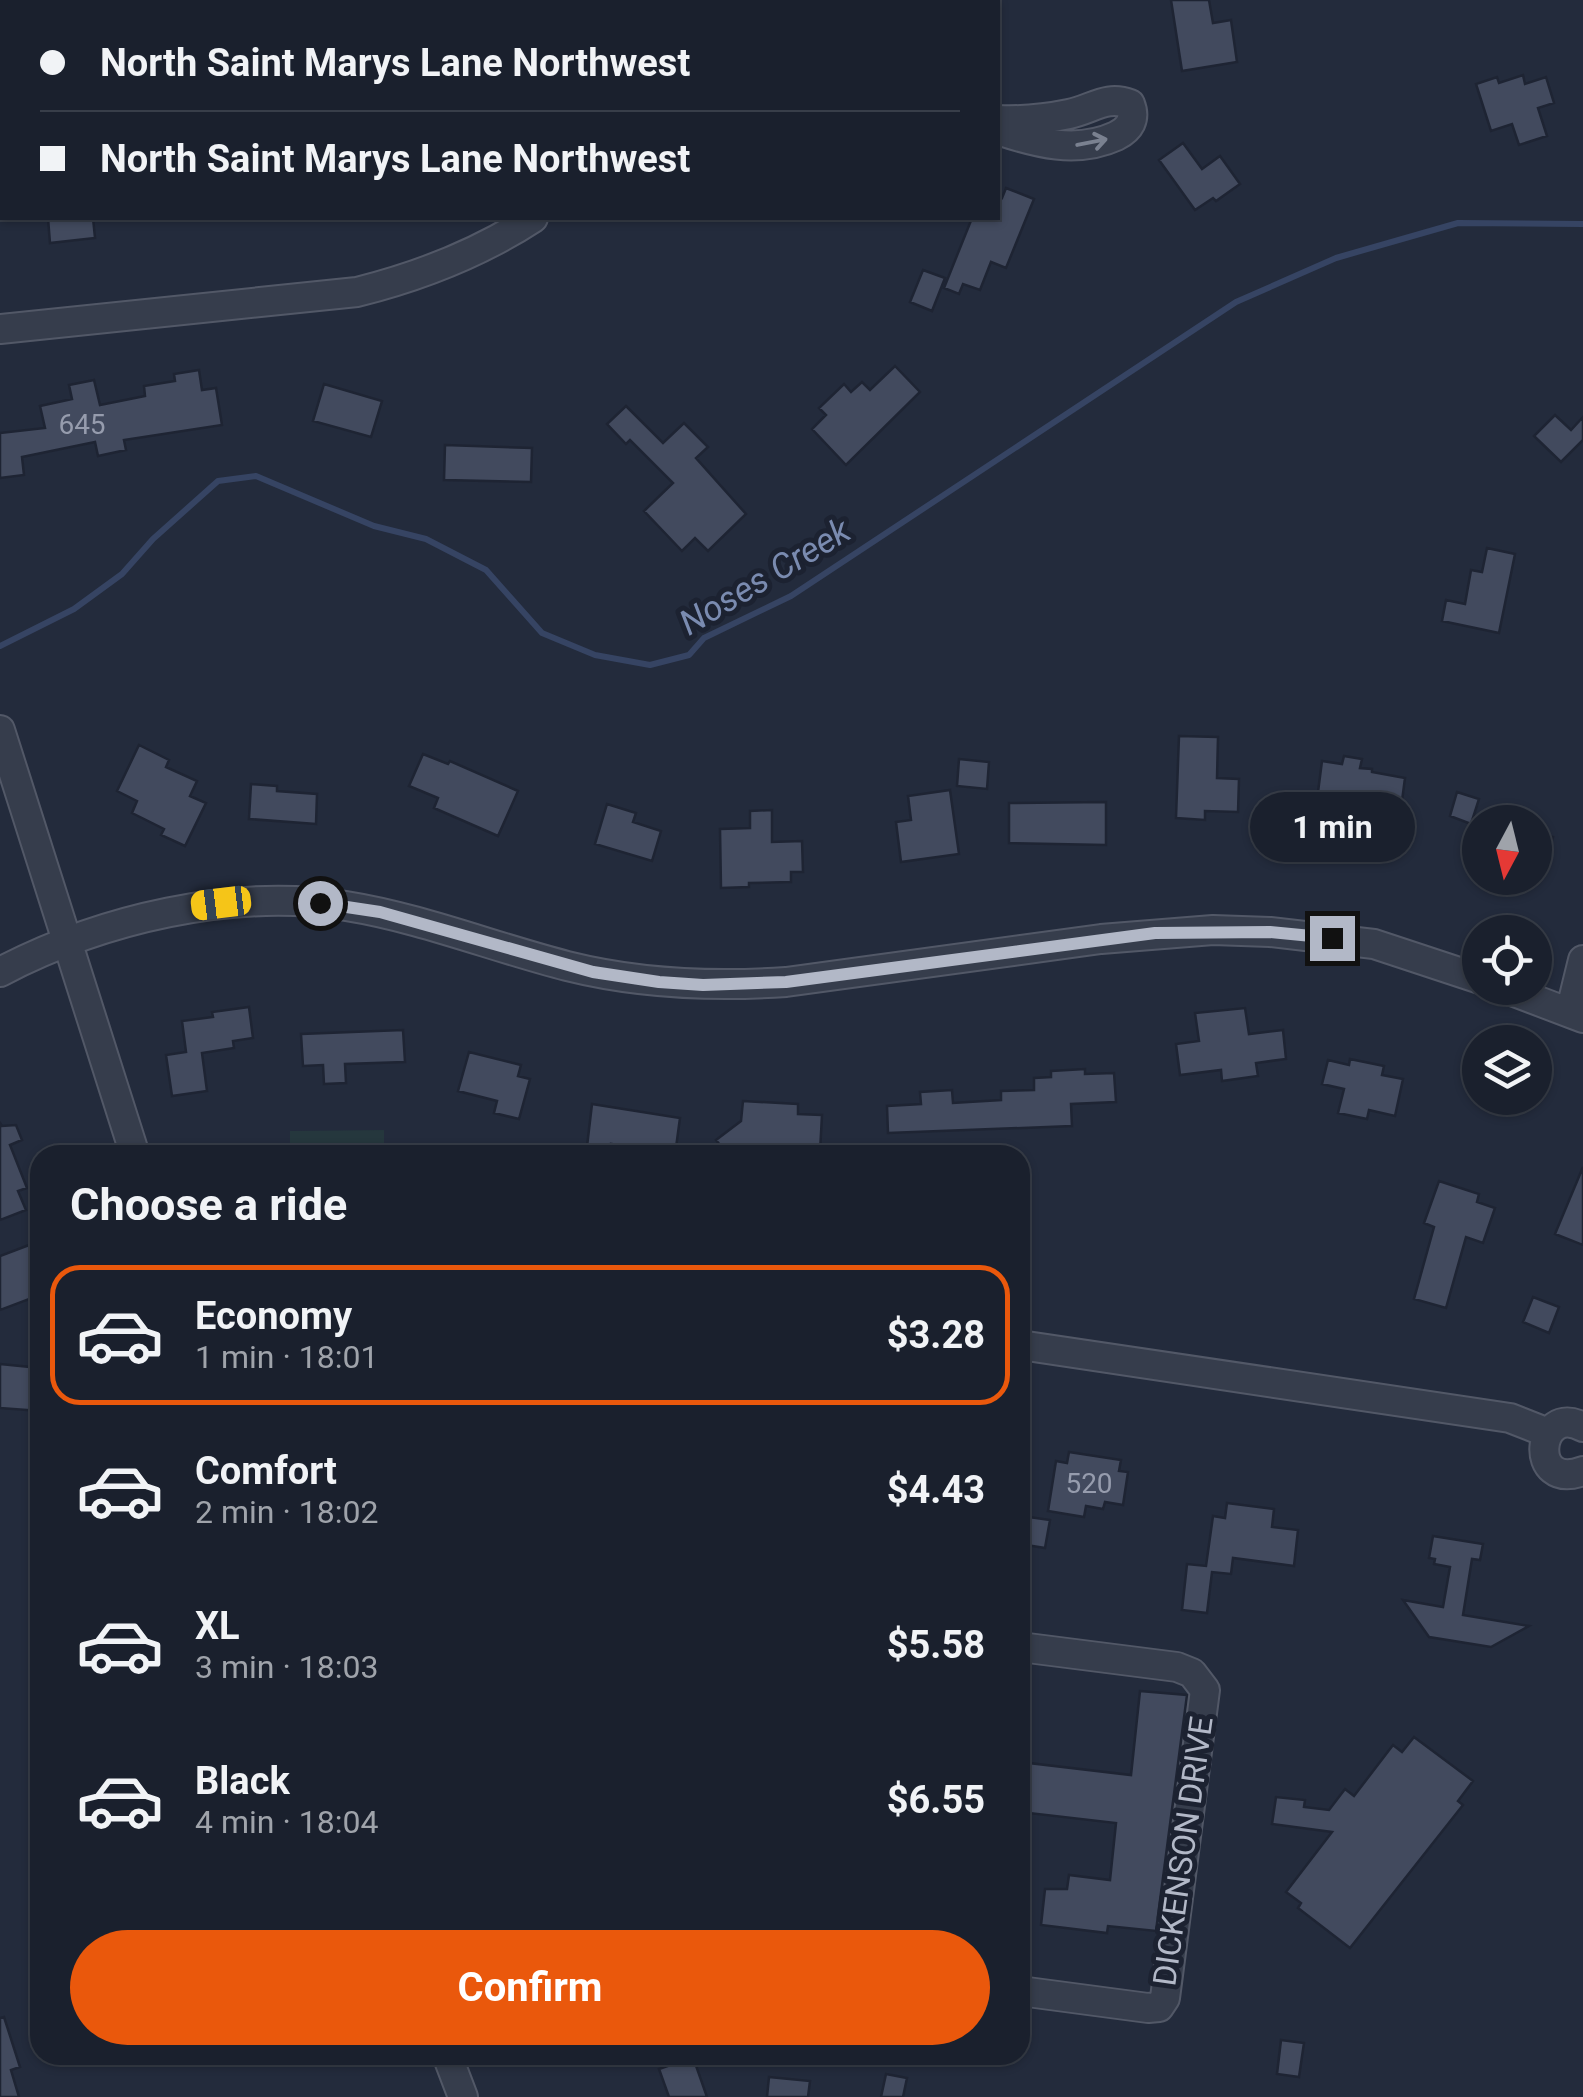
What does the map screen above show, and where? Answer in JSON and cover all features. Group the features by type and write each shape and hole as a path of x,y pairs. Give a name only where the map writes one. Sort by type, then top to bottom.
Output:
{"street":[{"path":"1000,120 1050,118 1109,99 1130,104 1133,110 1133,120 1123,132 1101,142 1047,144 1000,131"},
{"path":"0,330 357,292 410,279 464,257 530,220"},
{"path":"0,730 133,1145"},
{"path":"0,972 90,934 199,906 296,900 380,912 566,966 659,982 739,986 786,982 1101,939 1213,930 1374,944 1462,972"},
{"path":"1548,1005 1577,1016 1583,960"},
{"path":"1030,1347 1510,1418 1548,1433"},
{"path":"1583,1427 1560,1424 1548,1433 1543,1447 1546,1462 1556,1472 1572,1476 1583,1471"},
{"name":"DICKENSON DRIVE","path":"1030,1648 1177,1667 1192,1673 1205,1690 1165,1998 1159,2007 1148,2008 1030,1993"},
{"path":"451,2065 463,2097"}],"shaded area":[{"path":"384,1130 384,1145 290,1145 290,1131"}],"building":[{"path":"1171,0 1209,0 1213,23 1231,20 1237,62 1182,71"},
{"path":"1523,75 1525,84 1546,77 1554,103 1538,108 1547,136 1519,145 1512,124 1491,131 1476,84 1497,77 1499,83"},
{"path":"1183,143 1202,169 1220,156 1240,184 1195,210 1159,160"},
{"path":"1006,188 1034,199 1006,268 991,262 980,290 963,284 959,294 944,288 971,220 1000,220"},
{"path":"48,220 93,220 95,238 50,243"},
{"path":"923,270 945,278 932,311 910,302"},
{"path":"895,366 920,392 846,465 812,429 826,415 819,408 844,384 851,392 862,382 870,390"},
{"path":"199,370 202,390 216,388 222,425 124,440 126,450 98,456 95,442 22,457 24,475 0,478 0,433 45,428 40,406 72,399 69,385 94,380 100,405 145,396 144,386 175,381 174,374"},
{"path":"324,384 382,401 371,437 313,421"},
{"path":"626,406 663,443 684,423 708,447 696,458 746,514 708,551 695,538 682,551 644,511 673,483 630,440 626,444 607,424"},
{"path":"1555,415 1571,430 1583,417 1583,440 1561,462 1534,436"},
{"path":"445,445 532,448 531,482 444,480"},
{"path":"1487,548 1515,554 1499,633 1442,621 1446,600 1465,604 1471,570 1482,572"},
{"path":"1179,736 1218,737 1217,778 1239,779 1238,812 1205,811 1205,820 1176,818"},
{"path":"139,745 169,760 166,767 197,781 190,796 206,803 185,846 161,835 164,829 132,813 137,801 117,791"},
{"path":"423,754 448,764 450,761 518,791 498,836 434,808 438,798 409,786"},
{"path":"1344,756 1362,759 1360,768 1405,778 1402,801 1318,792 1322,761 1342,764"},
{"path":"959,759 989,762 987,789 957,786"},
{"path":"251,784 277,786 277,791 317,794 316,824 249,819"},
{"path":"950,790 959,854 901,862 896,822 911,820 908,796"},
{"path":"1457,792 1479,799 1477,805 1462,805 1462,821 1450,816"},
{"path":"1106,802 1106,845 1009,843 1009,803"},
{"path":"607,804 636,813 633,822 661,831 652,861 595,844"},
{"path":"772,810 772,842 802,841 803,872 791,872 791,882 721,888 720,829 750,828 750,811"},
{"path":"249,1007 253,1038 233,1041 234,1048 202,1053 207,1091 172,1096 166,1055 186,1052 182,1021"},
{"path":"1245,1008 1249,1034 1283,1030 1286,1059 1256,1063 1258,1076 1222,1081 1221,1070 1180,1075 1176,1044 1199,1041 1195,1013"},
{"path":"403,1030 405,1062 345,1064 346,1083 324,1084 323,1065 303,1066 301,1034"},
{"path":"469,1052 521,1065 518,1076 530,1079 519,1119 494,1113 497,1101 458,1091"},
{"path":"1350,1059 1384,1066 1382,1075 1403,1079 1395,1116 1369,1110 1367,1119 1338,1113 1344,1089 1322,1084 1328,1060 1349,1065"},
{"path":"1085,1069 1085,1074 1114,1073 1116,1102 1071,1104 1072,1126 888,1133 887,1106 921,1104 920,1092 952,1090 953,1103 1001,1100 1001,1091 1034,1090 1034,1078 1051,1077 1051,1071"},
{"path":"743,1101 798,1104 798,1114 822,1115 820,1145 720,1145 716,1140 741,1121"},
{"path":"592,1104 680,1118 676,1145 587,1145"},
{"path":"0,1123 16,1125 22,1140 10,1145 27,1188 18,1191 26,1210 0,1220"},
{"path":"1583,1167 1583,1245 1555,1234"},
{"path":"1439,1181 1479,1194 1477,1202 1495,1208 1483,1243 1466,1237 1446,1308 1414,1299 1434,1227 1424,1223"},
{"path":"30,1245 30,1299 0,1310 0,1256"},
{"path":"1533,1297 1559,1307 1549,1333 1523,1322"},
{"path":"0,1364 30,1367 30,1410 0,1408"},
{"path":"1069,1452 1121,1460 1119,1471 1128,1472 1123,1505 1105,1502 1103,1509 1086,1506 1084,1517 1048,1511 1056,1461 1067,1463"},
{"path":"1227,1503 1274,1509 1272,1527 1298,1530 1294,1566 1233,1558 1231,1574 1212,1572 1207,1613 1182,1610 1187,1564 1206,1566 1213,1516 1225,1518"},
{"path":"1030,1517 1050,1520 1045,1548 1030,1546"},
{"path":"1433,1536 1483,1544 1480,1560 1472,1559 1463,1615 1529,1626 1491,1647 1429,1637 1403,1600 1443,1607 1450,1567 1434,1564 1435,1559 1429,1558"},
{"path":"1140,1691 1187,1695 1156,1931 1108,1926 1107,1933 1041,1925 1045,1889 1067,1889 1069,1875 1110,1880 1116,1823 1030,1813 1030,1763 1131,1775"},
{"path":"1414,1737 1473,1781 1458,1801 1463,1805 1350,1948 1298,1908 1301,1903 1286,1892 1332,1832 1272,1824 1276,1797 1305,1800 1304,1807 1329,1810 1345,1789 1354,1796 1393,1745 1402,1752"},
{"path":"4,2017 20,2067 11,2070 19,2097 0,2097 0,2018"},
{"path":"1281,2040 1304,2043 1299,2077 1277,2074"},
{"path":"696,2065 707,2097 669,2097 659,2069"},
{"path":"886,2074 907,2078 903,2097 881,2097"},
{"path":"769,2077 810,2081 808,2097 767,2097"}],"waterway":[{"name":"Noses Creek","path":"0,646 74,609 122,574 153,539 218,481 256,476 374,526 426,539 486,570 542,633 595,655 650,665 689,655 704,638 791,596 1236,302 1336,258 1458,223 1583,224"}],"route":[{"path":"320,903 380,912 593,972 703,985 786,982 1155,933 1213,930 1332,938"}]}
